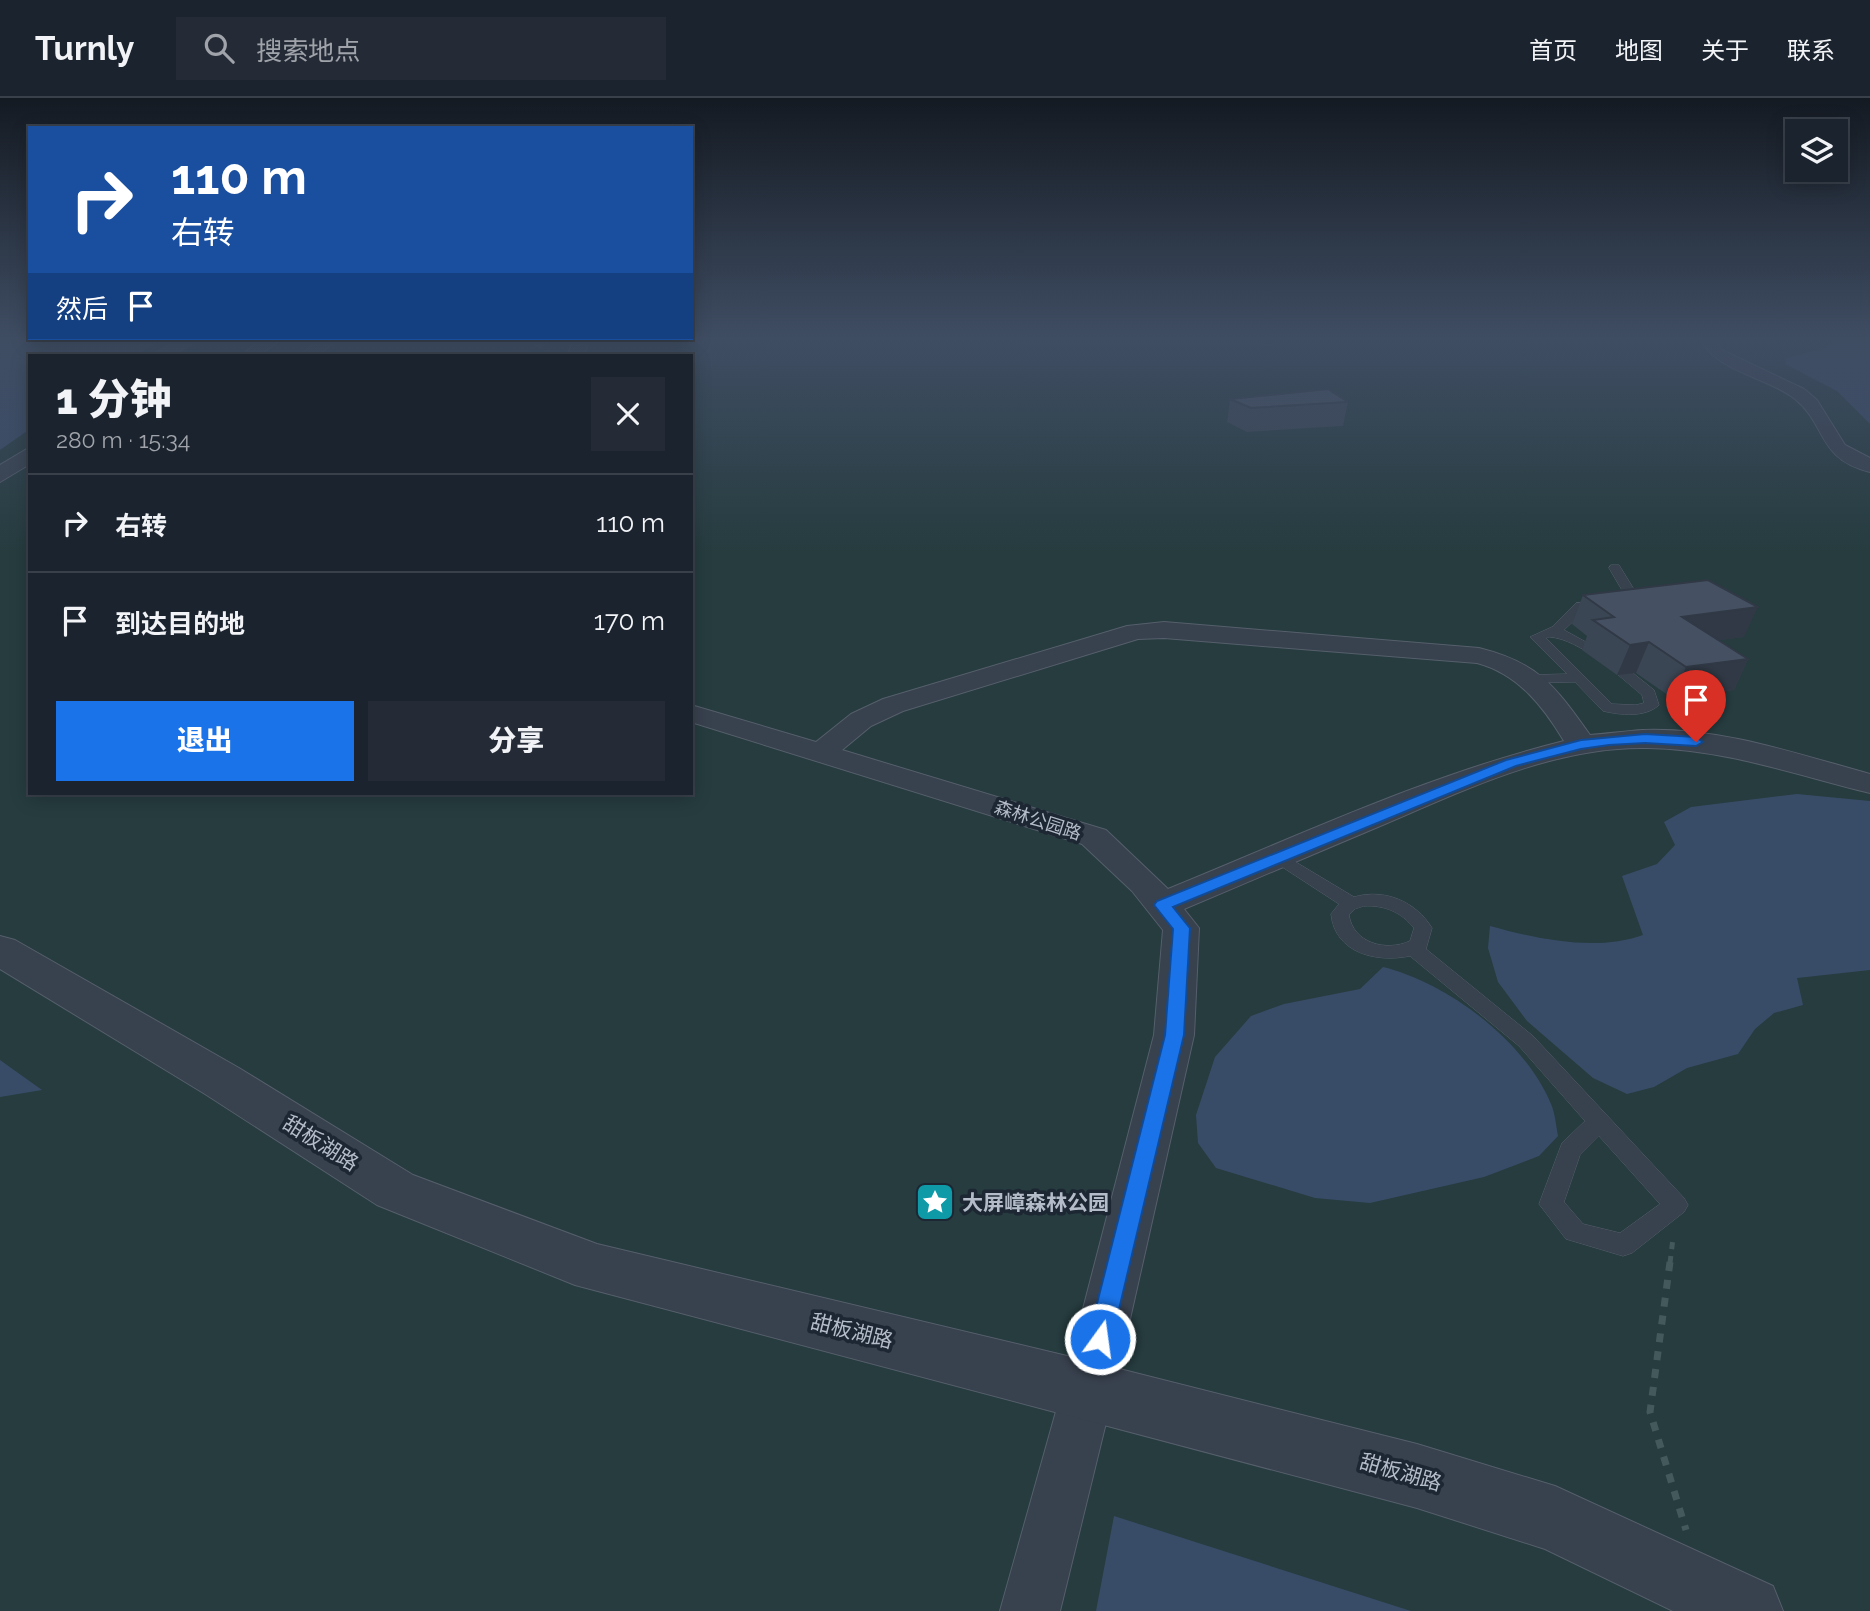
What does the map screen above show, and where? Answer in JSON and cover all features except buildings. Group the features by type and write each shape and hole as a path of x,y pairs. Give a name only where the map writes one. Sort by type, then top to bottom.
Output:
{"street":[{"path":"1815,411 1838,449 1870,466"},
{"path":"0,475 28,455"},
{"path":"819,754 861,720 893,705 1136,631 1175,628 1361,648 1463,653 1517,669 1572,729 1581,745"},
{"name":"森林公园路","path":"693,714 1094,837 1144,883 1181,928 1174,1035 1088,1390 1030,1611"},
{"path":"1163,905 1498,768 1581,745 1645,739 1696,742 1766,755 1870,784"},
{"name":"甜板湖路","path":"0,950 222,1081 395,1190 595,1268 1088,1390 1417,1476 1555,1520 1732,1603"}],"lane":[{"path":"1549,633 1563,634 1608,660 1649,693 1652,705 1637,710 1608,708 1537,637 1549,633 1558,630 1581,606 1637,604 1615,568"},
{"path":"1527,679 1579,678"},
{"path":"1279,857 1351,903"},
{"path":"1381,900 1413,914 1424,934 1414,948 1388,952 1367,947 1351,938 1340,920 1343,909 1351,903 1381,900"},
{"path":"1414,948 1525,1041 1599,1121 1676,1205 1623,1245 1575,1231 1551,1204 1570,1150 1599,1121"}],"path":[{"path":"1676,1205 1664,1326 1650,1412 1680,1517 1732,1603"}],"green space":[{"name":"大屏嶂森林公园","path":"0,411 28,411 28,795 693,795 693,411 1870,411 1870,1611 0,1611"}],"water":[{"path":"0,411 28,411 28,430 0,450"},
{"path":"1857,411 1870,411 1870,424"},
{"path":"1797,794 1870,801 1870,970 1797,978 1803,1005 1774,1013 1755,1029 1738,1054 1687,1068 1654,1087 1627,1094 1593,1078 1527,1021 1498,982 1488,948 1490,926 1567,942 1606,943 1643,935 1622,876 1657,864 1675,845 1664,822 1691,807"},
{"path":"1383,967 1433,986 1482,1018 1504,1037 1539,1081 1552,1108 1558,1136 1539,1156 1484,1177 1370,1203 1315,1198 1216,1168 1198,1143 1196,1115 1215,1057 1251,1016 1284,1004 1360,989"},
{"path":"0,1060 42,1090 0,1097"},
{"path":"1114,1516 1411,1611 1096,1611"}],"place":[{"name":"大屏嶂森林公园","path":"935,1202"}],"route":[{"path":"1100,1339 1174,1035 1181,928 1163,905 1436,791 1511,763 1581,745 1609,741 1645,739 1696,742"}]}
